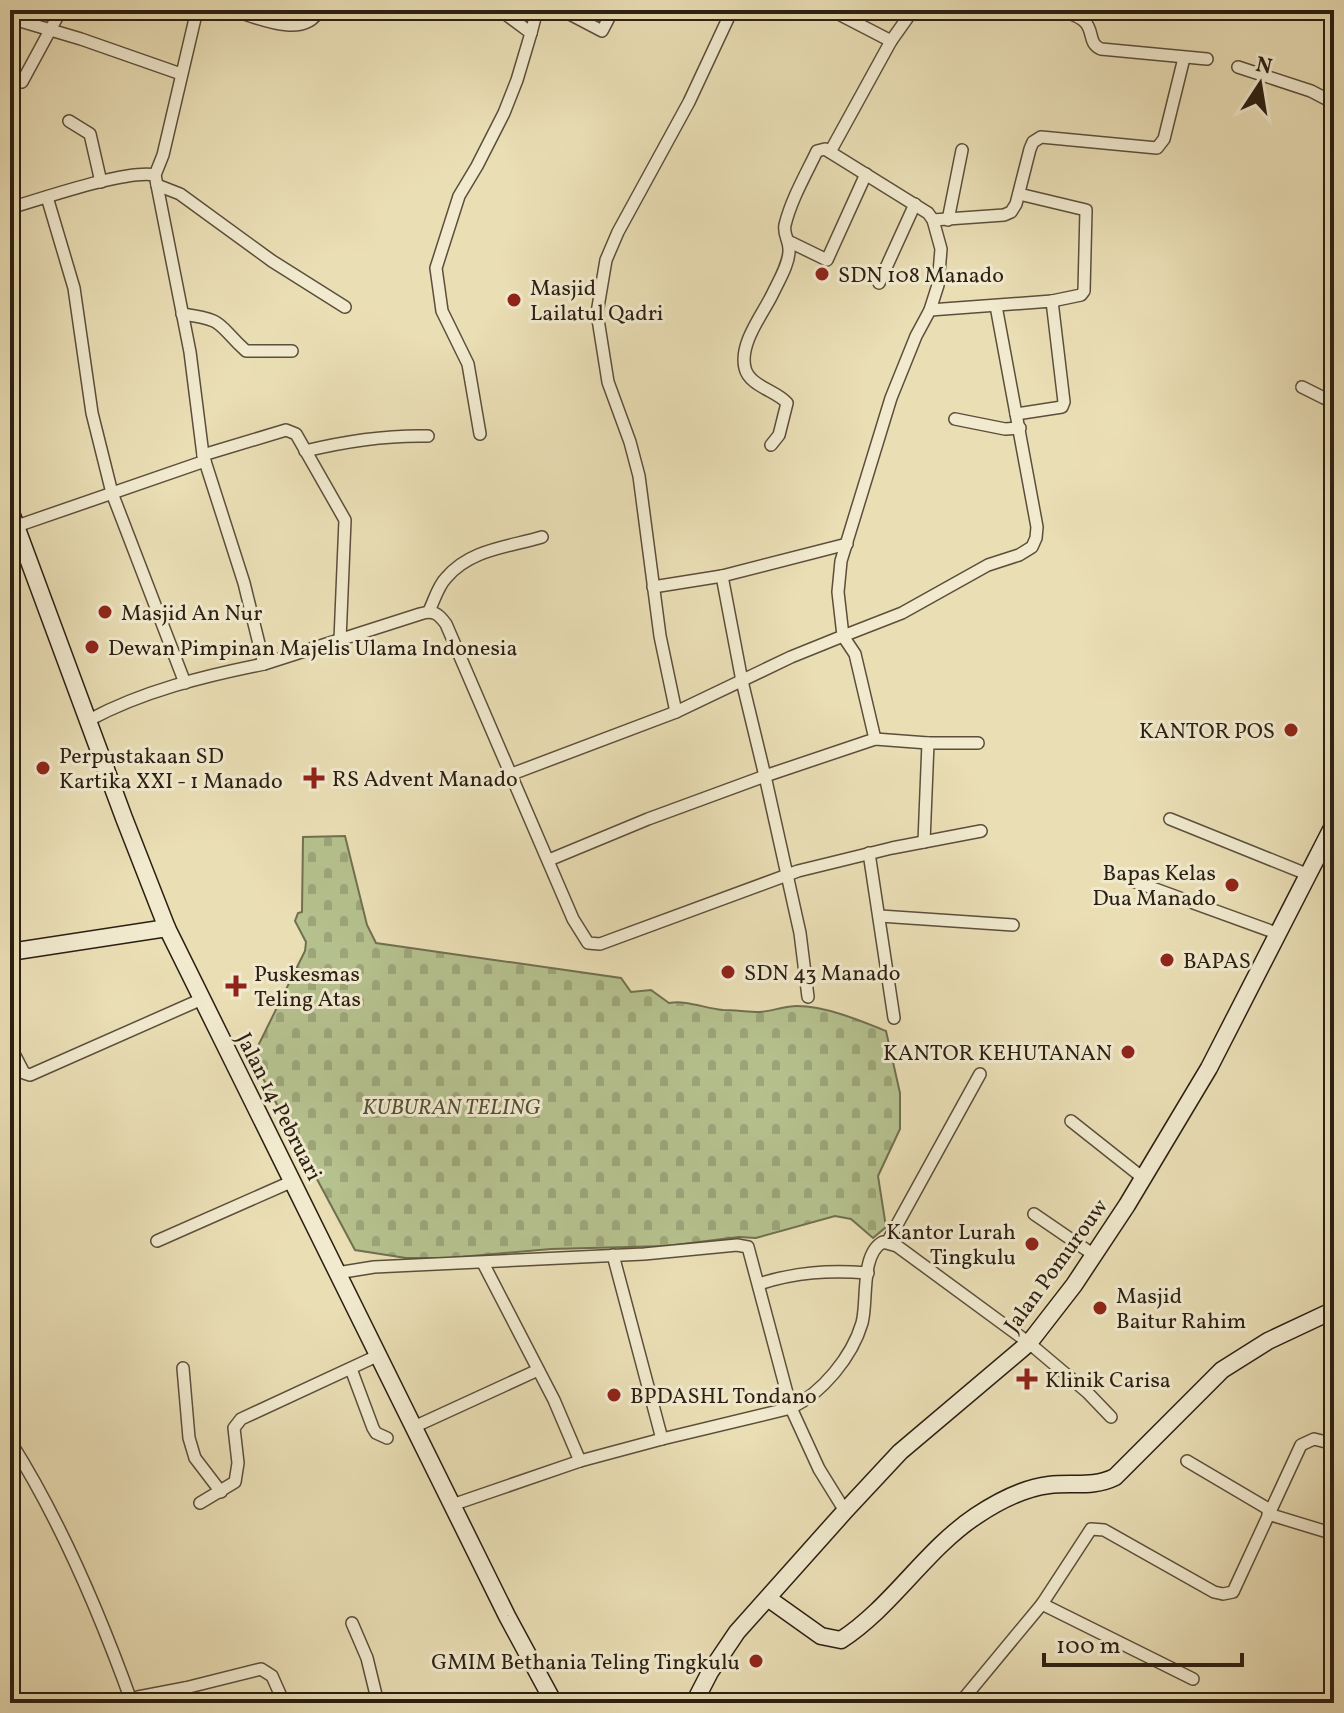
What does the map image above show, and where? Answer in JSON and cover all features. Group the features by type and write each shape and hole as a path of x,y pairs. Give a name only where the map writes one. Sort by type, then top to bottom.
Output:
{"main road":[{"name":"Jalan 14 Pebruari","path":"13,518 167,928 416,1426 452,1505 554,1703"},
{"name":"Jalan Pomurouw","path":"694,1703 730,1642 845,1511 900,1452 1029,1343 1094,1255 1209,1068 1334,824"},
{"path":"10,952 167,928"},
{"path":"769,1599 821,1636 841,1640 871,1616 976,1516 1017,1494 1045,1485 1086,1485 1115,1477 1222,1370 1268,1341 1334,1310"}],"street":[{"path":"22,82 61,10"},
{"path":"197,10 156,180 190,352 204,458 244,583 264,664"},
{"path":"232,10 276,23 299,26 309,22 319,10"},
{"path":"500,10 531,33"},
{"path":"480,434 468,364 442,311 436,268 459,196 504,113 517,80 537,10"},
{"path":"562,10 602,31 613,10"},
{"path":"676,712 660,636 639,476 608,382 597,313 606,260 618,232 689,102 732,10"},
{"path":"830,152 891,41 913,10"},
{"path":"1061,10 1083,20 1088,25 1093,44 1101,49 1207,59"},
{"path":"835,12 891,41"},
{"path":"10,18 181,74"},
{"path":"933,220 1004,215 1014,210 1030,149 1033,142 1041,137 1152,149 1161,145 1184,58"},
{"path":"1238,67 1311,91 1334,103"},
{"path":"69,121 90,134 101,182"},
{"path":"771,445 779,435 787,403 748,376 744,368 745,357 754,324 761,316 789,256 784,230 788,214 815,155 822,149 915,204 933,220 941,249 941,269 930,310 891,398 841,561 838,592 843,636 855,654 875,739"},
{"path":"948,220 962,150"},
{"path":"788,241 827,260 866,174"},
{"path":"10,208 101,182 139,175 156,180 272,261 345,307"},
{"path":"930,310 1052,301 1081,295 1084,291 1086,210 1019,194"},
{"path":"47,197 74,288 92,413 112,493 185,683"},
{"path":"879,283 915,204"},
{"path":"1016,414 1062,407 1064,402 1052,301"},
{"path":"512,774 676,712 843,636 902,613 965,577 1032,547 1037,527 996,306"},
{"path":"182,314 219,322 246,351 292,351"},
{"path":"1302,387 1334,403"},
{"path":"955,419 1005,429 1020,428"},
{"path":"13,518 112,493 286,430 296,434 345,520 340,640"},
{"path":"305,451 343,441 403,435 428,436"},
{"path":"429,611 445,578 463,564 484,551 542,537"},
{"path":"653,587 722,576 847,544"},
{"path":"722,576 742,681 801,941 808,997"},
{"path":"89,720 131,700 202,677 264,664 429,611 436,613 446,624 577,929 592,945 786,874 869,853 981,831"},
{"path":"549,860 648,819 875,739 978,743"},
{"path":"924,842 928,743"},
{"path":"1170,819 1309,875"},
{"path":"869,853 894,1018"},
{"path":"1133,881 1279,934"},
{"path":"880,916 1013,925"},
{"path":"10,1046 24,1073 30,1075 202,999"},
{"path":"452,1505 580,1461 791,1408 813,1396 848,1350 862,1323 874,1249 888,1241 980,1074"},
{"path":"1071,1121 1143,1178"},
{"path":"157,1241 293,1181"},
{"path":"1034,1214 1094,1255"},
{"path":"888,1241 1029,1343 1087,1392 1111,1417"},
{"path":"337,1273 374,1267 748,1247 791,1408 819,1469 845,1511"},
{"path":"613,1255 662,1439"},
{"path":"483,1263 580,1461"},
{"path":"759,1284 806,1272 868,1273"},
{"path":"200,1503 234,1484 238,1463 234,1433 238,1422 379,1355"},
{"path":"183,1368 189,1438 195,1458 221,1492"},
{"path":"351,1369 373,1428 387,1438"},
{"path":"416,1426 538,1370"},
{"path":"960,1703 1042,1604 1091,1529 1096,1528 1214,1592 1233,1592 1301,1445 1314,1439 1334,1444"},
{"path":"10,1441 64,1542 135,1700 261,1669 272,1676 284,1703"},
{"path":"1187,1461 1269,1512 1334,1534"},
{"path":"1042,1604 1193,1679"},
{"path":"352,1623 367,1658 378,1703"},
{"path":"185,1688 188,1703"}],"green space":[{"name":"KUBURAN TELING","path":"345,836 367,925 376,943 621,978 631,992 651,990 669,1003 755,1012 792,1006 819,1008 886,1031 900,1093 900,1129 878,1176 886,1227 873,1238 851,1219 835,1216 756,1238 739,1237 666,1246 551,1249 449,1258 406,1258 355,1250 252,1058 305,951 306,942 295,921 298,913 302,912 303,837"}],"place":[{"name":"SDN 108 Manado","path":"822,274"},
{"name":"Masjid Lailatul Qadri","path":"514,300"},
{"name":"Masjid An Nur","path":"105,612"},
{"name":"Dewan Pimpinan Majelis Ulama Indonesia","path":"92,647"},
{"name":"KANTOR POS","path":"1291,730"},
{"name":"Perpustakaan SD Kartika XXI - 1 Manado","path":"43,768"},
{"name":"RS Advent Manado","path":"314,778"},
{"name":"Bapas Kelas Dua Manado","path":"1232,885"},
{"name":"BAPAS","path":"1167,960"},
{"name":"SDN 43 Manado","path":"728,972"},
{"name":"Puskesmas Teling Atas","path":"236,986"},
{"name":"KANTOR KEHUTANAN","path":"1128,1052"},
{"name":"Kantor Lurah Tingkulu","path":"1032,1244"},
{"name":"Masjid Baitur Rahim","path":"1100,1308"},
{"name":"Klinik Carisa","path":"1027,1379"},
{"name":"BPDASHL Tondano","path":"614,1395"},
{"name":"GMIM Bethania Teling Tingkulu","path":"756,1661"}]}
